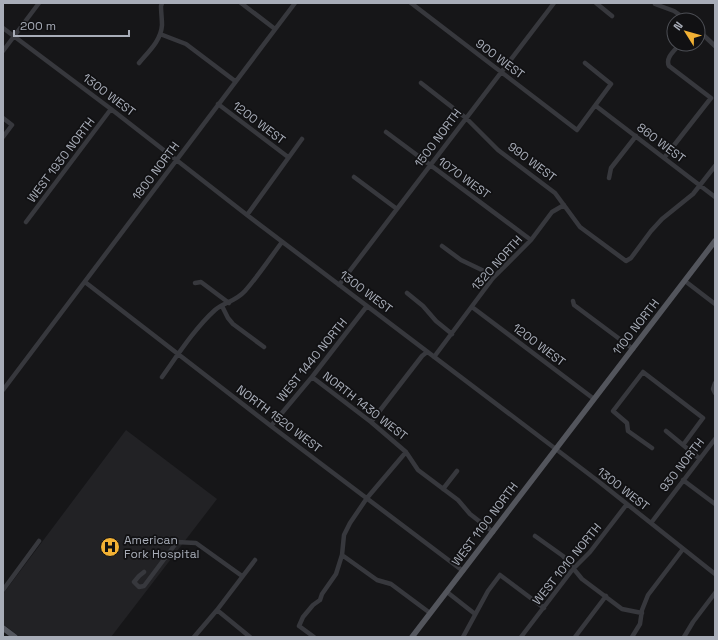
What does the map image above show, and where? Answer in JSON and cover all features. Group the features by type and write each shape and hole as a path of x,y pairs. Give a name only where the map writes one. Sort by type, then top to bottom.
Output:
{"main road":[{"name":"1100 NORTH","path":"574,425 715,241"},
{"name":"WEST 1100 NORTH","path":"412,637 574,425"},
{"path":"3,628 15,637"}],"street":[{"path":"3,51 39,3"},
{"path":"139,63 157,41 160,34 162,26 162,3"},
{"path":"241,3 275,29"},
{"name":"1800 NORTH","path":"3,390 295,3"},
{"name":"900 WEST","path":"412,3 577,130 596,106"},
{"name":"1500 NORTH","path":"340,285 500,72 554,3"},
{"path":"596,3 612,16"},
{"path":"655,4 675,12"},
{"name":"1300 WEST","path":"3,28 111,109 247,216 628,504 715,574"},
{"path":"160,34 186,44 235,82"},
{"path":"706,38 715,46"},
{"path":"664,158 711,98 669,66 668,58 673,52"},
{"path":"585,63 612,84 596,106"},
{"name":"990 WEST","path":"421,83 466,118 498,150 556,193 580,227 626,261 631,258 662,219 690,196 700,185"},
{"name":"1200 WEST","path":"218,104 288,157"},
{"name":"860 WEST","path":"596,106 715,197"},
{"name":"WEST 1930 NORTH","path":"26,222 111,109"},
{"path":"3,118 12,125 3,138"},
{"name":"1070 WEST","path":"386,132 531,240"},
{"path":"610,178 611,168 636,136"},
{"path":"247,216 302,139"},
{"path":"700,185 715,166"},
{"path":"354,177 397,209"},
{"name":"1320 NORTH","path":"434,357 493,278 531,240 552,212 564,205"},
{"path":"162,377 178,354 212,313 219,307 236,299 245,291 282,242"},
{"path":"442,246 461,260 484,270 493,278"},
{"path":"685,281 715,304"},
{"name":"NORTH 1520 WEST","path":"85,282 271,426 463,571"},
{"path":"195,283 201,282 229,303"},
{"path":"407,294 423,306 436,321 452,334"},
{"path":"573,301 574,305 633,349"},
{"path":"222,306 233,324 264,347"},
{"name":"WEST 1440 NORTH","path":"271,426 312,377 367,306"},
{"name":"1200 WEST","path":"472,307 594,399"},
{"path":"371,422 422,356 427,352"},
{"path":"652,448 628,431 628,423 613,411 643,372 703,418 683,445"},
{"name":"NORTH 1430 WEST","path":"312,377 371,422 406,452 418,470 458,500 470,514 493,532"},
{"path":"715,383 713,389 715,393"},
{"path":"666,431 700,459"},
{"name":"930 NORTH","path":"651,523 715,439"},
{"path":"314,637 299,626 303,617 320,600 322,594 336,574 342,555 344,535 350,522 367,498 406,452"},
{"path":"443,489 457,471"},
{"path":"683,480 715,504"},
{"name":"WEST 1010 NORTH","path":"521,637 573,569 590,552 628,504"},
{"path":"535,536 562,556 582,578 622,609 642,613"},
{"path":"3,590 39,541"},
{"path":"144,572 134,582 138,587 144,586 177,542 196,543 242,576"},
{"path":"634,636 640,624 648,596 683,549"},
{"path":"342,555 377,580 391,584 430,613"},
{"path":"194,637 217,610 255,560"},
{"path":"463,637 488,591 500,575 544,608"},
{"path":"446,592 475,614"},
{"path":"684,637 693,622 715,593"},
{"path":"575,637 606,596"},
{"path":"217,610 250,637"}],"shaded area":[{"name":"American Fork Hospital","path":"126,430 217,499 111,637 20,637 3,624 3,594"}],"place":[{"name":"American Fork Hospital","path":"110,547"}]}
